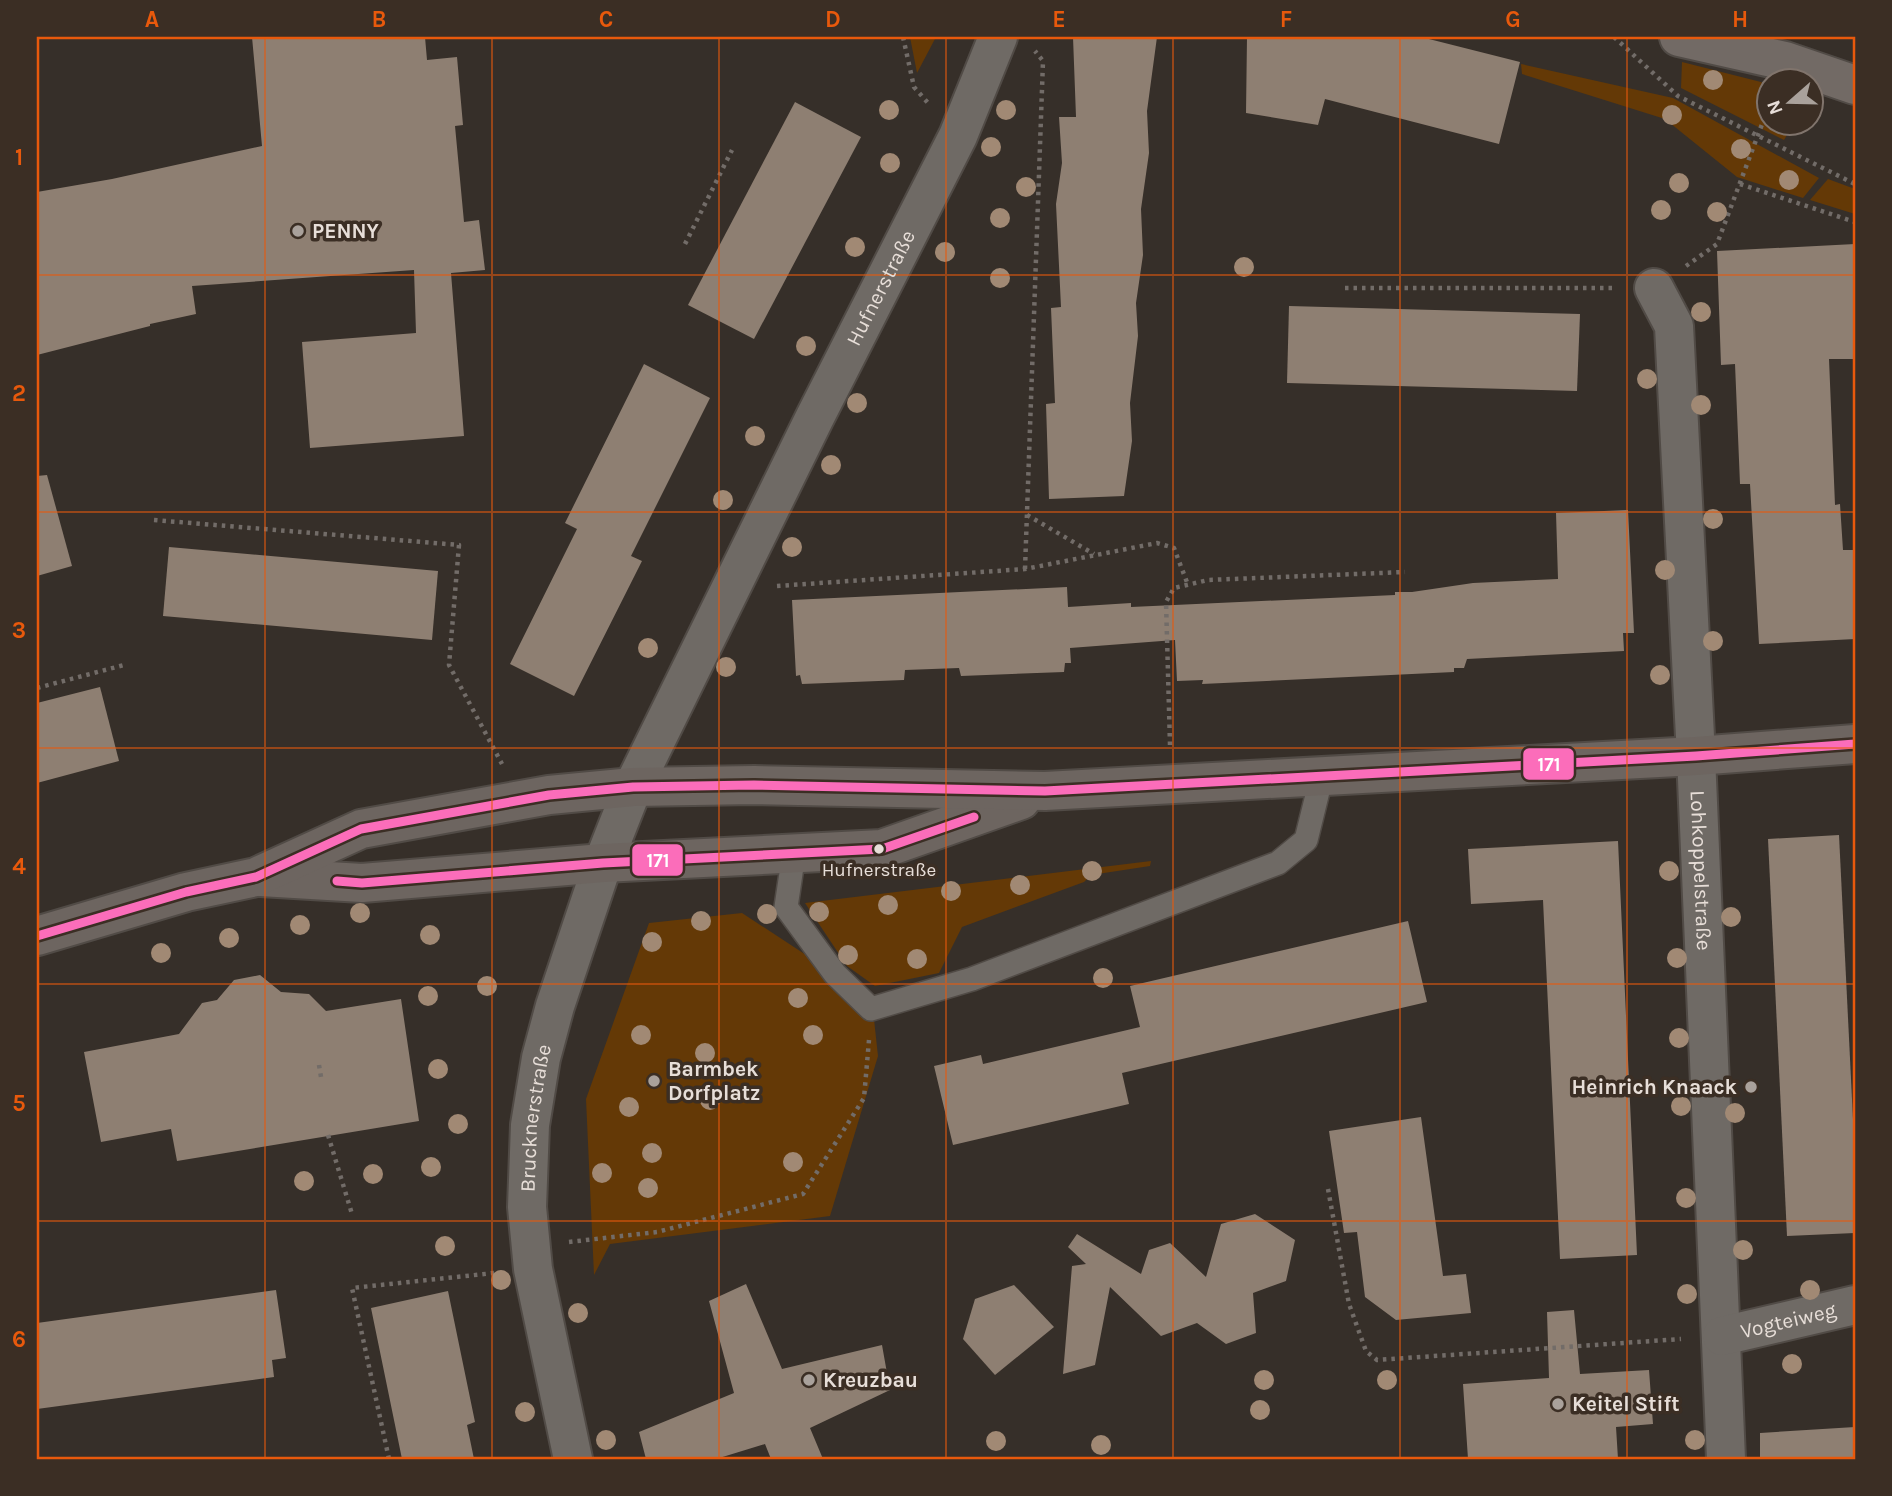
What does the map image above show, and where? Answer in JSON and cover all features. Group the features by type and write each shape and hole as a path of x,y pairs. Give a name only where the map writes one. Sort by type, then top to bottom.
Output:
{"main road":[{"path":"1679,37 1785,61 1855,85"},
{"path":"37,936 186,892 256,877 361,830 520,799 633,787 754,785 1045,791 1696,756 1855,744"},
{"path":"256,877 362,883 603,863 882,849 1045,791"}],"street":[{"name":"Hufnerstraße","path":"633,787 821,405 958,136 1014,41"},
{"name":"Lohkoppelstraße","path":"1654,288 1674,326 1696,756 1726,1459"},
{"name":"Brucknerstraße","path":"573,1459 531,1258 527,1165 535,1091 555,1006 603,863 633,787"},
{"name":"Vogteiweg","path":"1722,1336 1855,1305"}],"lane":[{"path":"793,853 786,906 835,974 871,1009 972,979 1278,863 1306,840 1322,775"}],"path":[{"path":"903,37 914,87 958,136"},
{"path":"1614,37 1678,96 1756,135"},
{"path":"1014,41 1043,61 1025,569"},
{"path":"1345,288 1654,288 1717,244 1757,136 1855,184"},
{"path":"685,244 732,150"},
{"path":"1740,184 1855,222"},
{"path":"1027,515 1095,555"},
{"path":"153,520 459,545 449,665 520,799"},
{"path":"732,589 1025,569 1157,543 1174,548 1188,584"},
{"path":"1171,783 1166,602 1174,588 1208,580 1405,572"},
{"path":"37,688 124,665"},
{"path":"389,1459 352,1288 531,1258 657,1232 803,1194 864,1098 871,1009"},
{"path":"319,1065 321,1077"},
{"path":"328,1135 352,1214"},
{"path":"1328,1189 1349,1304 1366,1351 1377,1360 1722,1336"}],"shaded area":[{"path":"910,37 936,37 917,73"},
{"path":"1682,62 1756,81 1756,126 1681,88"},
{"path":"1521,64 1673,98 1819,178 1803,198 1737,177 1665,119 1522,74"},
{"path":"1828,179 1855,189 1855,214 1810,200"},
{"path":"1151,861 1150,866 1091,875 1084,882 962,927 939,973 875,986 847,966 805,903"},
{"path":"742,913 835,974 873,1010 878,1056 830,1216 610,1244 594,1275 586,1099 649,923"}],"building":[{"path":"252,37 425,37 427,60 457,57 463,125 455,126 464,222 479,220 485,270 451,273 464,436 310,448 302,342 416,333 414,270 192,286 196,314 37,355 37,192 112,179 262,146"},
{"path":"1073,37 1157,37 1147,111 1149,153 1141,209 1143,255 1136,303 1138,336 1130,403 1132,441 1124,496 1049,499 1046,404 1055,403 1051,308 1061,307 1056,204 1062,163 1059,117 1076,117"},
{"path":"1247,37 1421,37 1520,62 1499,144 1325,99 1318,125 1246,113"},
{"path":"795,102 861,137 754,339 688,305"},
{"path":"1855,244 1855,359 1829,359 1835,505 1840,504 1843,550 1855,550 1855,639 1759,644 1750,484 1740,484 1735,364 1721,365 1717,251"},
{"path":"1289,306 1580,314 1577,391 1287,383"},
{"path":"644,364 710,398 631,556 642,561 574,696 510,664 577,529 565,523"},
{"path":"47,475 72,566 37,576 37,476"},
{"path":"1628,510 1634,633 1623,633 1624,651 1467,659 1464,668 1454,668 1454,672 1202,684 1203,680 1177,681 1175,640 1070,648 1071,663 1065,663 1064,672 961,676 959,668 905,670 904,680 802,684 800,675 796,676 792,600 1067,587 1068,607 1131,603 1131,607 1395,595 1395,592 1473,583 1558,579 1556,513"},
{"path":"169,547 438,571 432,640 163,616"},
{"path":"100,687 119,761 37,783 37,703"},
{"path":"1839,835 1855,1160 1855,1233 1787,1236 1768,839"},
{"path":"1618,841 1637,1255 1560,1259 1543,900 1471,904 1468,849"},
{"path":"1408,921 1427,1002 1122,1073 1129,1104 953,1145 934,1066 981,1055 983,1064 1140,1027 1130,986"},
{"path":"260,975 281,992 309,994 326,1011 401,999 419,1121 177,1161 171,1129 101,1142 84,1052 179,1034 202,1003 217,1000 234,980"},
{"path":"1421,1117 1443,1276 1466,1274 1471,1313 1396,1320 1365,1297 1357,1232 1344,1233 1329,1131"},
{"path":"1255,1214 1295,1240 1286,1281 1253,1293 1256,1333 1226,1344 1197,1323 1161,1336 1110,1287 1095,1365 1063,1374 1072,1266 1086,1264 1068,1247 1077,1234 1141,1274 1149,1250 1170,1243 1206,1277 1221,1224"},
{"name":"Kreuzbau","path":"746,1284 782,1369 882,1345 890,1390 810,1428 823,1459 771,1459 765,1444 716,1459 646,1459 639,1432 734,1393 709,1301"},
{"path":"1014,1285 1054,1327 995,1375 963,1339 975,1299"},
{"path":"276,1290 286,1358 272,1360 274,1377 37,1409 37,1323"},
{"path":"448,1291 475,1422 467,1425 474,1459 402,1459 371,1308"},
{"name":"Keitel Stift","path":"1574,1310 1580,1374 1649,1370 1653,1424 1616,1427 1618,1459 1468,1459 1463,1384 1549,1378 1547,1312"},
{"path":"1855,1427 1855,1459 1760,1459 1760,1433"}],"transit line":[{"name":"171","path":"37,936 186,892 256,877 361,829 549,795 633,787 754,785 1045,791 1696,756 1855,744"},
{"name":"171","path":"337,881 362,883 603,863 882,849 974,817"}],"place":[{"name":"PENNY","path":"298,231"},
{"name":"Hufnerstraße","path":"879,849"},
{"name":"Barmbek Dorfplatz","path":"654,1081"},
{"name":"Heinrich Knaack","path":"1751,1087"},
{"name":"Kreuzbau","path":"809,1380"},
{"name":"Keitel Stift","path":"1558,1404"}]}
